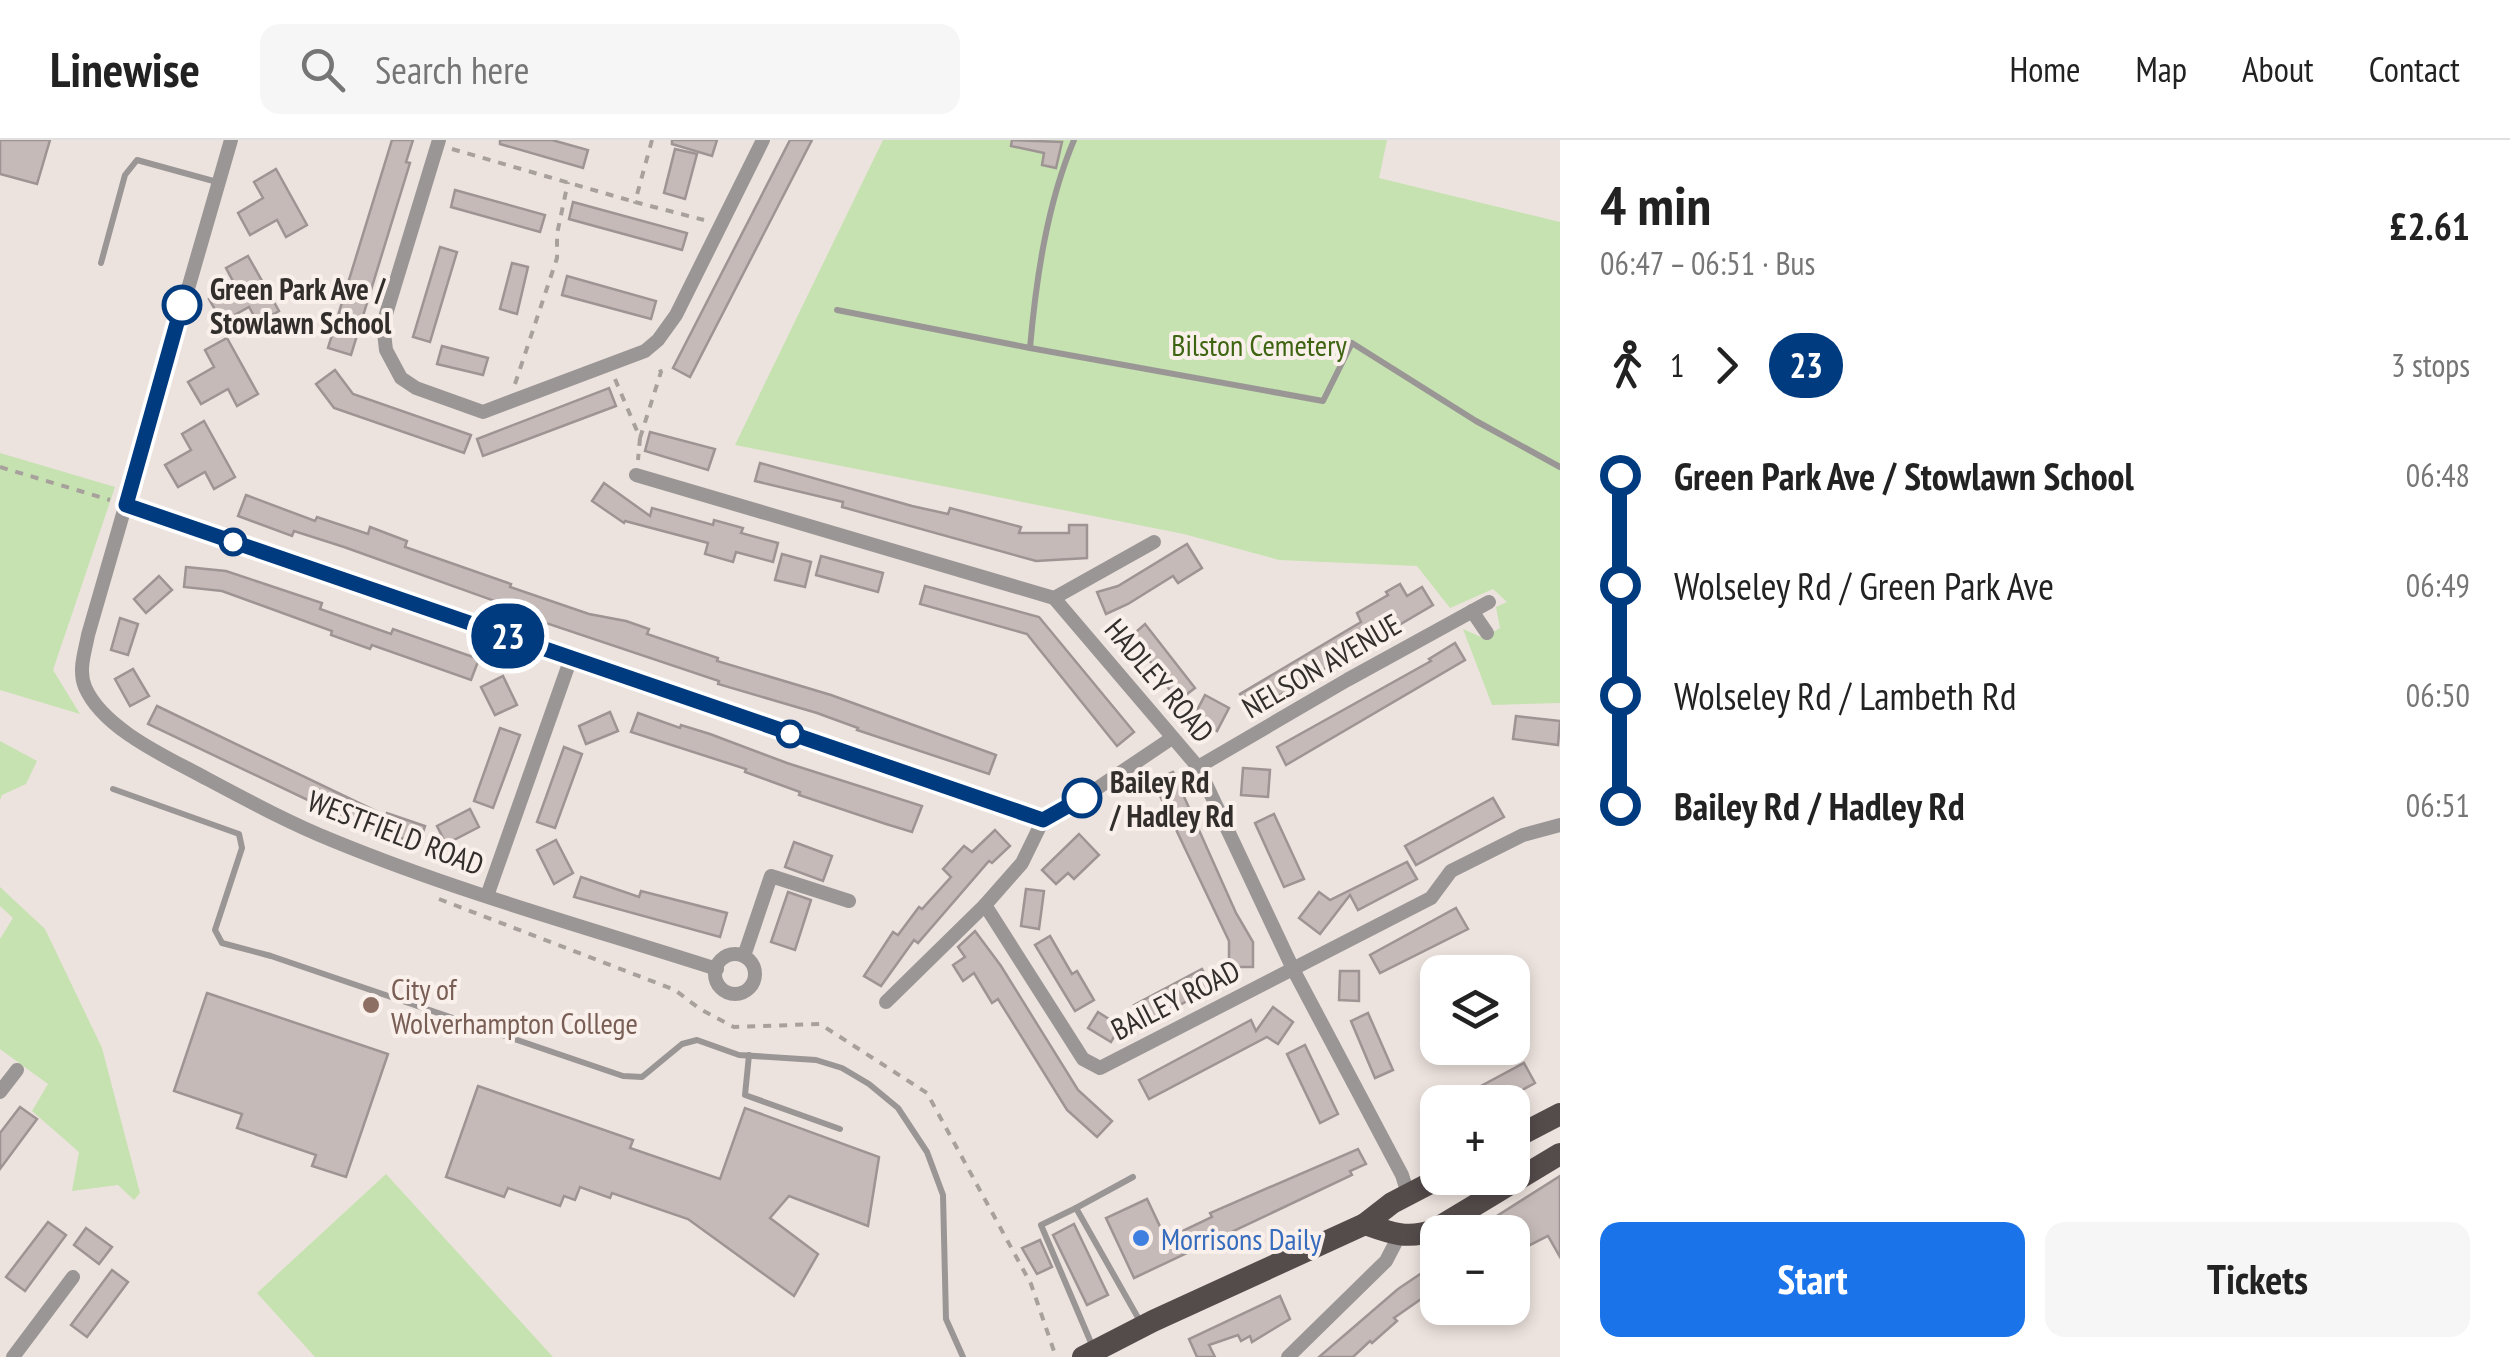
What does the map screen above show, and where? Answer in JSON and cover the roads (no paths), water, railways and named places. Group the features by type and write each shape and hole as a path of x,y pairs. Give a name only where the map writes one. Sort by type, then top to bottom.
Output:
{"highway":[{"path":"1530,1130 1560,1114"},
{"path":"1458,1215 1560,1154"},
{"path":"1416,1190 1439,1215"},
{"path":"1088,1354 1365,1224 1416,1190"},
{"path":"1399,1236 1416,1190"},
{"path":"1365,1224 1399,1236 1420,1235"}],"street":[{"path":"231,140 126,505 1043,820 1059,814 1172,738"},
{"path":"438,142 384,324 386,350 401,378 416,388 483,412 649,348 676,315 763,140"},
{"path":"636,474 1054,598 1154,542"},
{"name":"WESTFIELD ROAD","path":"126,505 88,635 82,671 86,689 105,714 144,745 276,816 336,842 487,896 716,968 717,981 725,991 743,992 753,984 755,971 744,956"},
{"name":"HADLEY ROAD","path":"1054,598 1198,767 1294,971 1402,1175 1416,1190"},
{"name":"NELSON AVENUE","path":"1198,767 1489,602"},
{"path":"1472,612 1487,633"},
{"path":"487,896 571,658"},
{"path":"886,1002 1022,863 1043,820"},
{"path":"1294,971 1431,898 1451,870 1523,835 1560,825"},
{"path":"716,968 730,955 744,956 771,876 848,901"},
{"name":"BAILEY ROAD","path":"985,905 1083,1059 1100,1068 1294,971"},
{"path":"0,1092 16,1070"},
{"path":"1288,1357 1386,1261 1399,1236"},
{"path":"13,1357 74,1278"}],"lane":[{"path":"1030,348 1040,268 1063,166 1074,140"},
{"path":"101,263 126,175 137,160 218,182"},
{"path":"837,310 1323,402 1352,343 1476,421 1560,466"},
{"path":"113,789 239,834 242,848 215,930 222,943 271,956 623,1076 642,1077 682,1044 697,1040 739,1056 816,1060 842,1068 869,1084 898,1108 927,1152 943,1195 946,1319 963,1357"},
{"path":"749,1055 745,1095 840,1129"},
{"path":"1088,1354 1040,1225 1133,1177"},
{"path":"1076,1208 1143,1326"}],"place":[{"name":"Green Park Ave / Stowlawn School","path":"182,305"},
{"name":"Bailey Rd / Hadley Rd","path":"1082,798"},
{"name":"City of Wolverhampton College","path":"371,1005"},
{"name":"Morrisons Daily","path":"1141,1238"}],"park label":[{"name":"Bilston Cemetery","path":"1259,344"}]}
